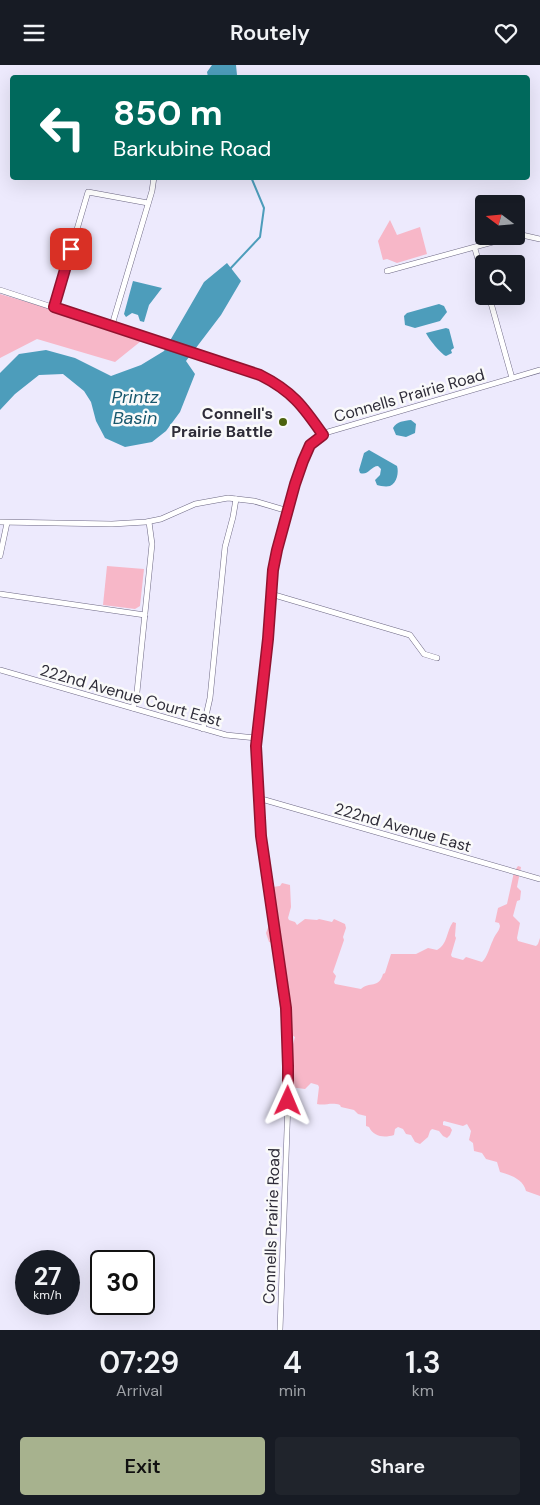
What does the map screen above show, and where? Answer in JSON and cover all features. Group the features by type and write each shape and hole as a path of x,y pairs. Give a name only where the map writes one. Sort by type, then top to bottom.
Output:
{"street":[{"path":"112,325 154,180"},
{"path":"54,307 88,192 148,203"},
{"path":"387,271 522,235 540,239"},
{"path":"475,249 477,255"},
{"path":"0,290 112,325 260,375 278,383 303,407 323,435"},
{"path":"492,305 512,378"},
{"name":"Connells Prairie Road","path":"280,1330 288,1101 286,1008 261,836 257,738 273,570 288,511 303,461 310,445 323,435 360,422 540,370"},
{"path":"203,729 210,698 225,547 234,517 236,499"},
{"path":"0,523 112,524 149,522 161,519 195,504 236,499 288,511"},
{"path":"133,708 137,692 152,544 149,522"},
{"path":"0,556 7,523"},
{"path":"0,594 145,615"},
{"path":"271,594 410,635 424,654 437,658"},
{"name":"222nd Avenue Court East","path":"0,670 203,729 226,735 257,738"},
{"name":"222nd Avenue East","path":"258,799 540,879"}],"shaded area":[{"path":"390,220 397,235 420,227 427,254 397,263 387,259 383,260 378,241"},
{"path":"0,294 146,337 115,362 37,339 0,358"},
{"path":"107,566 144,569 140,606 135,609 103,605"},
{"path":"518,866 521,867 517,887 521,891 520,900 517,901 513,916 520,923 517,938 518,941 536,946 540,938 540,1196 526,1191 522,1183 516,1178 500,1172 497,1162 486,1159 482,1153 474,1151 473,1143 469,1140 471,1131 467,1124 463,1126 444,1121 443,1125 450,1127 452,1130 447,1138 439,1131 432,1129 428,1137 420,1144 415,1142 411,1135 406,1134 403,1129 398,1127 395,1129 394,1135 380,1136 366,1126 366,1116 337,1104 317,1104 318,1085 311,1083 305,1089 290,1087 289,1073 293,1061 290,1055 295,1037 290,1034 289,1024 281,1016 286,1001 278,993 280,986 286,978 283,971 276,967 277,944 269,942 266,933 276,906 270,892 272,887 280,886 282,883 290,885 291,907 289,920 297,925 305,919 319,919 332,922 334,919 345,924 344,940 333,972 336,976 335,984 361,989 367,985 379,982 385,973 391,954 416,954 428,948 437,950 443,945 453,922 456,923 456,938 452,957 463,960 466,957 482,962 500,926 499,923 495,922 498,908 507,904 514,872"}],"water":[{"path":"212,65 236,65 237,75 208,75 207,72"},
{"name":"Printz Basin","path":"227,263 241,281 221,315 186,361 195,374 180,412 166,431 152,442 125,447 105,438 96,421 91,402 84,391 63,374 39,375 15,394 0,410 0,373 19,354 46,350 75,358 111,376 141,365 164,351 204,282"},
{"path":"133,281 162,288 149,305 144,322 140,321 138,315 132,313 126,317 124,314"},
{"path":"439,304 444,306 447,312 440,321 415,328 405,325 404,316 407,313"},
{"path":"449,329 454,348 451,350 452,353 446,356 435,346 426,333"},
{"path":"411,420 416,424 415,433 406,437 396,435 393,428 397,424"},
{"path":"369,450 397,466 397,477 392,485 377,485 375,480 380,475 381,469 378,466 363,474 360,473 359,470 364,453"}],"waterway":[{"path":"229,270 260,237 264,208 252,180"}],"place":[{"name":"Connell's Prairie Battle","path":"283,422"}],"route":[{"path":"71,249 54,307 260,375 278,383 307,412 323,435 310,445 303,461 277,550 273,570 268,639 256,746 261,836 286,1008 288,1101"}]}
